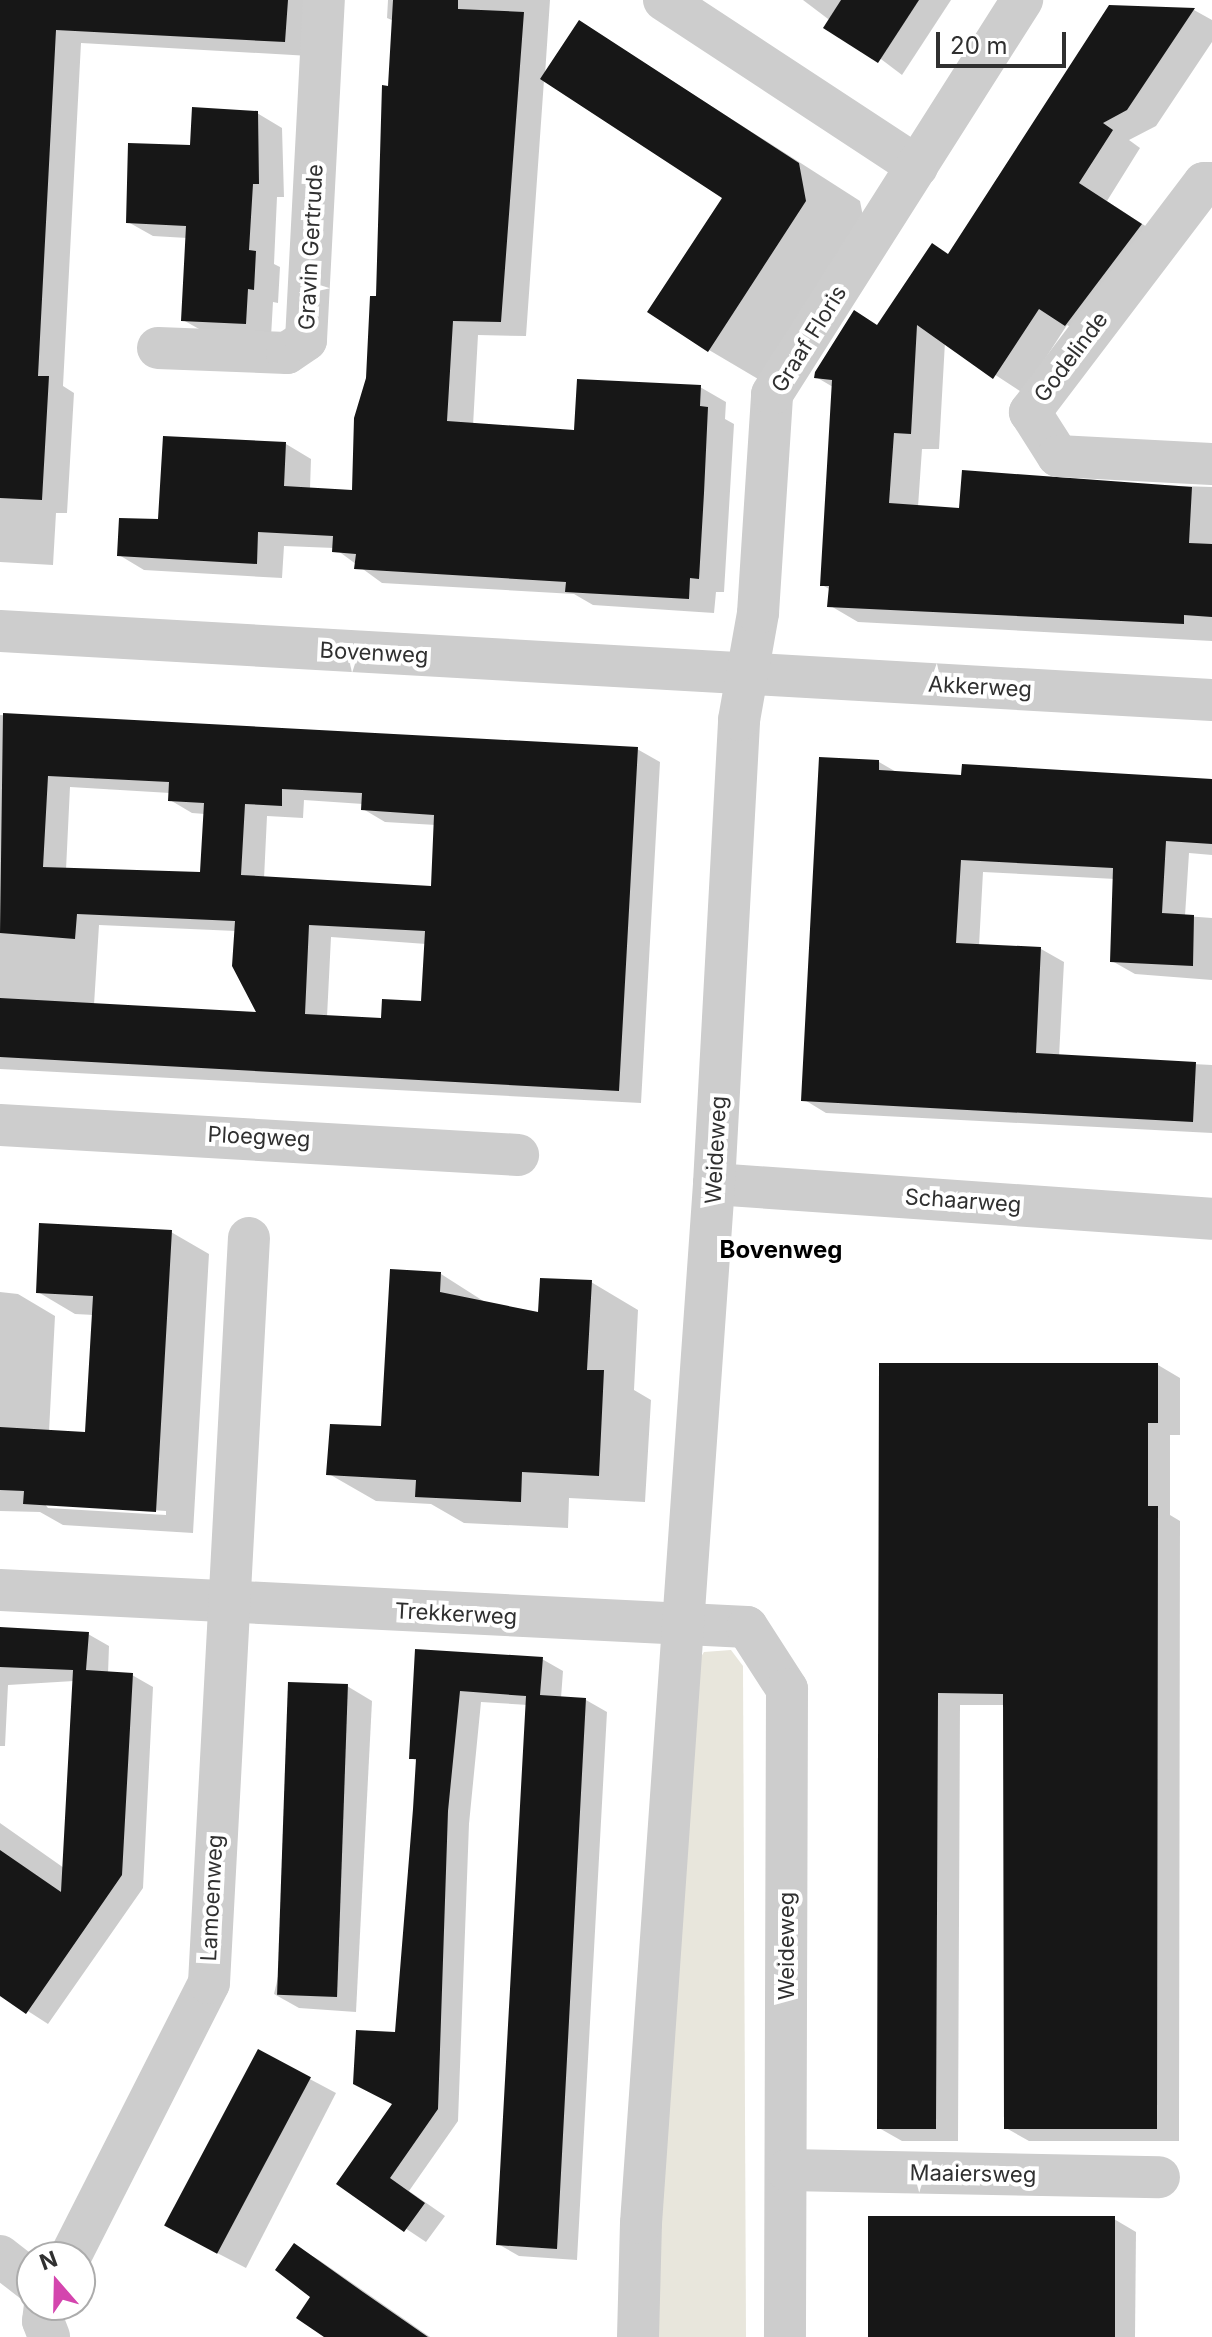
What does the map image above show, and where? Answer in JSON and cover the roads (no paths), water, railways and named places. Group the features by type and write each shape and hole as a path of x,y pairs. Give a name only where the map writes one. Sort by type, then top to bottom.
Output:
{"street":[{"name":"Gravin Gertrude","path":"158,348 287,353 306,340 324,0"},
{"path":"664,0 917,166"},
{"name":"Graaf Floris","path":"748,675 758,613 772,394 1022,0"},
{"name":"Godelinde","path":"1212,183 1204,183 1030,412 1058,456 1212,464"},
{"name":"Bovenweg","path":"0,631 748,675"},
{"name":"Akkerweg","path":"748,675 1212,700"},
{"name":"Weideweg","path":"638,2337 641,2223 686,1627 739,720 748,675"},
{"name":"Ploegweg","path":"0,1125 518,1155"},
{"name":"Schaarweg","path":"714,1184 1212,1219"},
{"path":"225,1602 249,1238"},
{"name":"Trekkerweg","path":"0,1590 686,1627"},
{"name":"Lamoenweg","path":"78,2241 209,1983 225,1602"},
{"name":"Weideweg","path":"686,1627 747,1627 787,1689 785,2337"},
{"name":"Maaiersweg","path":"787,2170 1159,2177"},
{"path":"0,2256 16,2268"}],"district":[{"name":"Bovenweg","path":"781,1250"}]}
